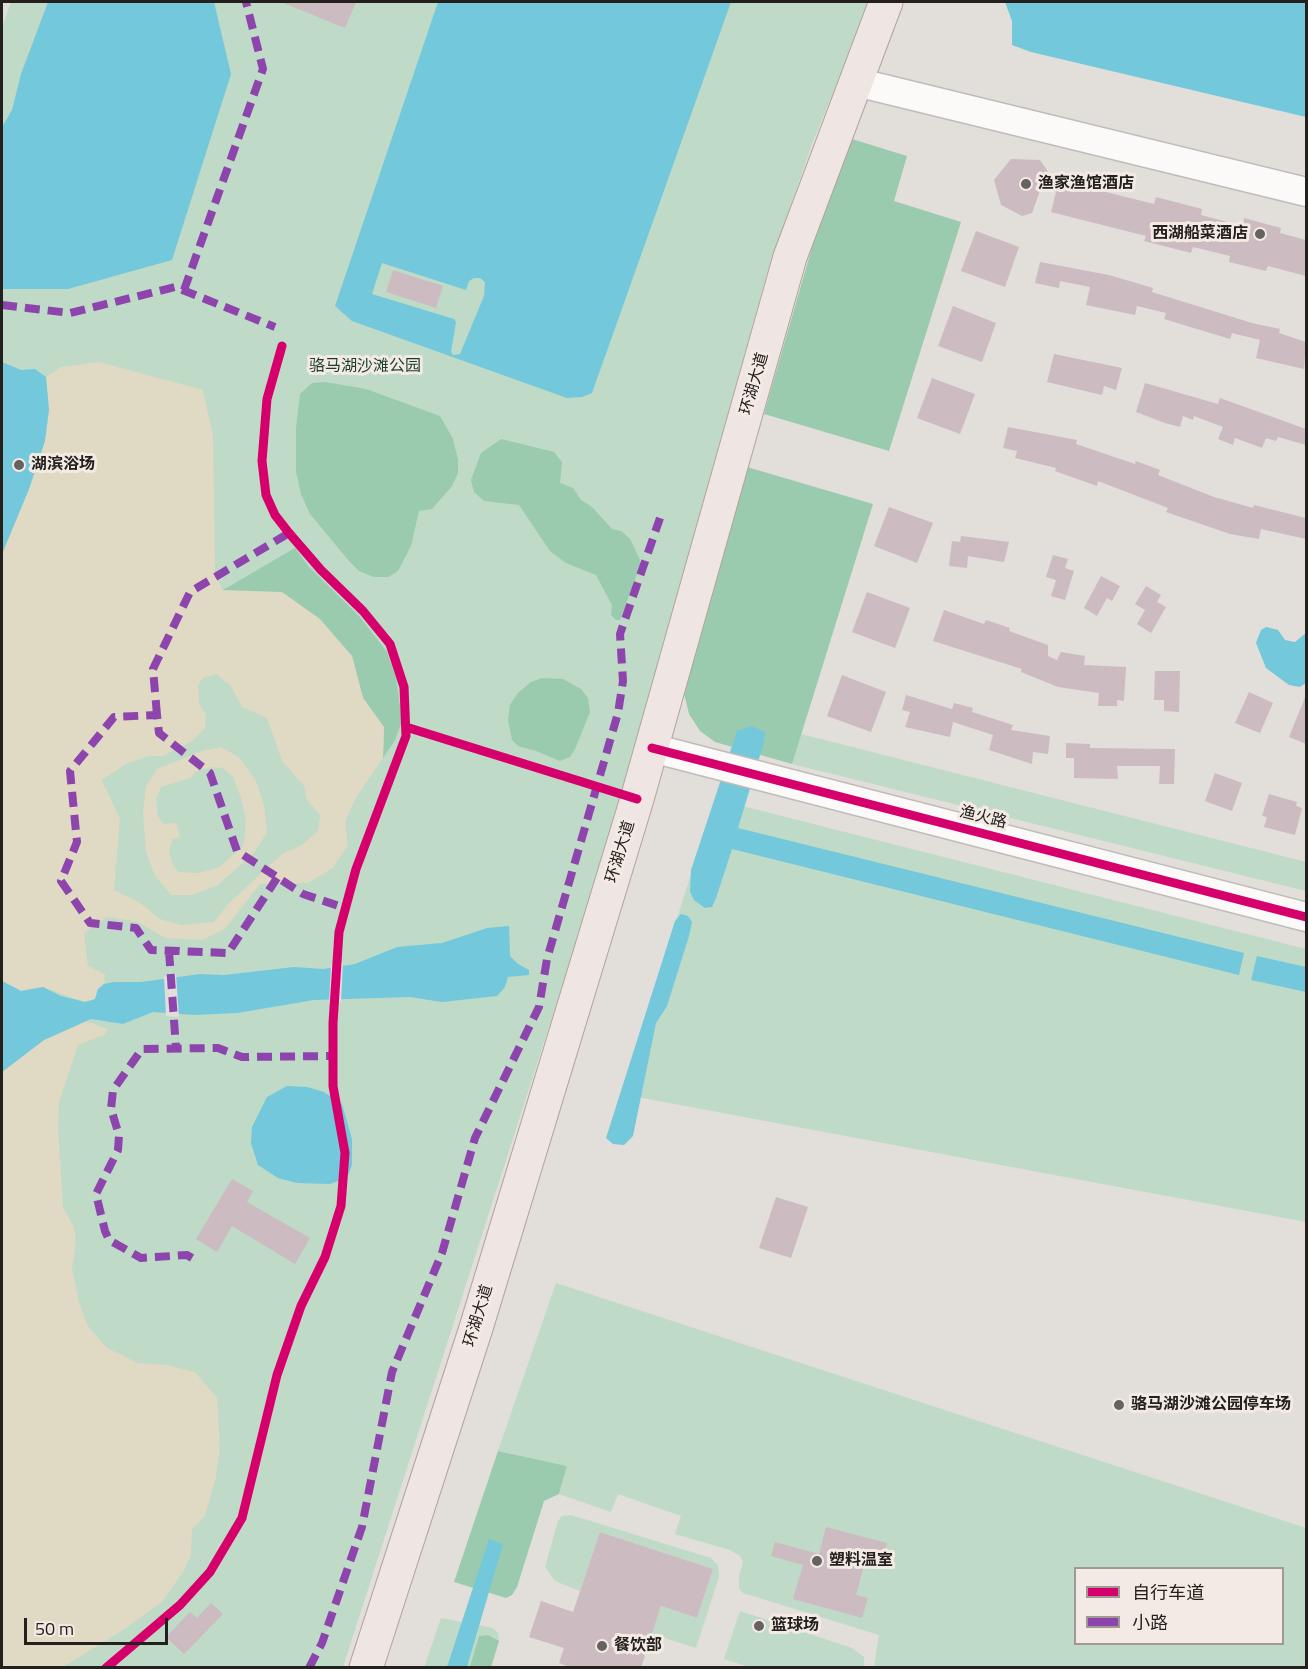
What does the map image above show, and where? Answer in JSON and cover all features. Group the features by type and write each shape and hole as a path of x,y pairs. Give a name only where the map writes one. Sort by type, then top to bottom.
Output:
{"main road":[{"name":"环湖大道","path":"366,1668 476,1328 652,748 790,257 886,2"}],"street":[{"path":"856,82 1306,192"},
{"name":"渔火路","path":"652,748 1306,917"}],"green space":[{"name":"骆马湖沙滩公园","path":"11,2 870,2 812,144 766,277 609,840 343,1667 2,1667 2,27"},
{"path":"852,139 907,156 894,201 961,222 889,451 764,414 813,244"},
{"path":"325,382 366,389 440,416 453,439 458,460 458,473 452,486 432,509 419,511 411,546 398,571 388,577 374,577 359,571 310,514 301,494 296,472 296,428 300,394 312,383"},
{"path":"501,439 554,452 562,462 560,483 573,488 581,500 592,507 612,529 621,531 630,539 640,560 640,566 620,620 616,620 611,615 612,605 596,575 566,563 550,551 519,505 484,501 474,492 471,480 481,453"},
{"path":"747,467 873,504 792,764 715,742 700,731 689,714 683,689"},
{"path":"295,548 309,567 359,616 387,652 396,678 402,721 395,740 383,758 384,727 363,698 352,656 223,590"},
{"path":"542,678 563,679 581,689 588,698 590,712 575,749 570,757 560,761 518,746 512,740 508,720 510,705 518,693 531,682"},
{"path":"801,734 1306,862 1306,891 792,764"},
{"path":"715,799 1306,949 1306,1222 621,1094"},
{"path":"556,1283 1306,1528 1306,1667 874,1667 879,1635 743,1593 739,1588 743,1562 740,1556 730,1550 675,1534 681,1516 618,1494 611,1512 559,1494 567,1466 498,1451"},
{"path":"498,1451 567,1466 559,1494 544,1501 517,1587 512,1595 506,1598 454,1582"},
{"path":"571,1515 711,1558 718,1565 719,1577 696,1648 652,1634 661,1606 697,1618 713,1569 600,1532 580,1591 555,1581 545,1567 558,1521 562,1516"},
{"name":"篮球场","path":"740,1611 852,1648 864,1657 864,1667 749,1667 724,1659"},
{"path":"441,1618 493,1628 498,1633 499,1641 491,1667 424,1668"},
{"path":"488,1635 499,1641 491,1667 470,1667 479,1636"}],"sand":[{"path":"99,362 203,390 213,436 215,571 222,590 282,592 320,619 352,656 363,698 384,727 383,758 355,799 345,822 348,845 333,868 308,883 260,884 225,929 202,940 165,938 138,922 107,917 84,933 88,966 105,974 104,984 98,989 95,999 85,1002 43,987 21,991 2,981 2,554 29,489 49,410 46,377 61,367","holes":["216,674 230,685 242,707 267,718 282,761 304,786 307,800 320,815 318,831 302,845 282,854 228,904 214,922 181,925 160,919 139,902 114,890 120,819 102,780 126,764 148,756 163,756 192,741 205,728 206,715 199,703 198,685 203,678"]},
{"path":"221,747 239,757 256,781 264,805 267,833 253,854 218,885 192,895 171,895 155,876 146,852 143,814 146,786 157,769 202,751","holes":["212,767 222,768 233,777 241,798 246,821 243,846 218,868 197,873 178,872 172,863 169,851 172,839 180,837 176,823 164,824 158,817 156,800 161,787 190,778 197,771"]},
{"path":"85,1021 108,1029 104,1035 78,1045 59,1102 58,1127 63,1207 74,1227 76,1243 72,1269 80,1306 88,1326 107,1348 138,1363 166,1365 195,1372 217,1398 220,1446 216,1477 205,1516 192,1529 191,1555 185,1569 162,1602 123,1630 63,1667 2,1667 2,1072 44,1040"}],"water":[{"path":"48,2 214,2 231,74 172,260 68,289 2,289 2,127 12,110 21,74"},
{"path":"438,2 731,2 592,393 582,397 567,398 352,321 335,306","holes":["382,263 466,290 469,281 474,278 480,278 485,282 484,296 460,354 453,355 451,352 456,322 454,319 372,294"]},
{"path":"1005,2 1306,2 1306,117 1031,52 1012,45 1012,21"},
{"name":"湖滨浴场","path":"2,362 21,370 35,369 46,377 49,410 45,441 29,489 2,554"},
{"path":"1266,627 1278,630 1285,640 1295,642 1306,633 1306,683 1300,687 1289,685 1266,668 1256,643 1261,630"},
{"path":"751,726 765,732 764,742 738,828 1244,953 1239,975 732,849 712,907 705,908 694,900 690,892 691,870 737,731"},
{"path":"681,914 688,916 692,922 689,936 667,1006 656,1023 633,1136 624,1145 613,1144 606,1138 675,921"},
{"path":"509,926 510,956 529,970 529,975 508,977 505,987 497,996 442,1002 410,997 314,1000 237,1013 194,1015 153,1012 123,1024 91,1019 44,1040 2,1072 2,981 21,991 43,987 61,996 85,1002 95,999 98,989 104,984 114,982 141,982 200,974 224,975 294,967 323,969 355,964 397,947 442,943 487,928"},
{"path":"1257,956 1306,967 1306,992 1251,980"},
{"path":"287,1086 307,1087 324,1092 342,1104 352,1139 352,1165 347,1178 330,1184 297,1183 278,1178 258,1165 251,1143 252,1127 267,1097"},
{"path":"489,1539 503,1544 467,1667 447,1667"}],"pier":[{"path":"343,963 341,1002 329,1003 331,965"},
{"path":"176,974 179,1017 166,1016 164,976"}],"building":[{"path":"281,2 356,2 345,28"},
{"path":"1011,159 1040,160 1057,185 1058,180 1154,204 1156,197 1202,209 1201,215 1243,226 1244,218 1281,228 1280,233 1306,240 1306,276 1268,266 1266,271 1229,262 1230,256 1193,247 1191,253 1144,241 1146,236 1051,212 1056,192 1041,188 1032,213 1022,216 1001,205 994,180"},
{"path":"976,231 1019,247 1005,287 961,271"},
{"path":"1040,262 1109,275 1153,288 1152,292 1252,323 1280,329 1279,333 1306,342 1304,369 1256,358 1260,340 1232,333 1230,339 1164,319 1166,313 1137,306 1135,315 1086,305 1090,287 1060,281 1059,288 1035,283"},
{"path":"393,270 443,286 436,308 386,292"},
{"path":"953,306 996,323 982,362 938,346"},
{"path":"1054,354 1122,368 1116,390 1104,386 1102,395 1047,382"},
{"path":"932,378 975,394 960,434 917,418"},
{"path":"1145,383 1218,404 1220,398 1306,429 1306,445 1278,437 1276,441 1266,438 1262,448 1235,438 1233,445 1218,439 1223,427 1194,416 1193,420 1183,416 1180,427 1136,412"},
{"path":"1008,427 1077,440 1076,444 1160,470 1158,475 1214,497 1253,508 1254,505 1306,518 1306,539 1261,529 1259,539 1230,534 1166,512 1168,508 1098,481 1097,486 1055,471 1056,468 1015,458 1017,451 1003,448"},
{"path":"889,507 933,523 917,563 874,546"},
{"path":"961,536 1009,542 1004,562 968,556 967,568 949,566 952,541 960,542"},
{"path":"1053,555 1068,559 1065,568 1074,571 1065,600 1051,596 1056,580 1046,577"},
{"path":"1101,576 1120,586 1112,601 1107,598 1097,616 1084,608"},
{"path":"1146,586 1161,595 1157,602 1166,607 1151,633 1137,624 1145,610 1135,604"},
{"path":"867,592 910,608 895,648 852,632"},
{"path":"944,610 984,624 986,620 1010,628 1009,631 1048,645 1048,656 1057,660 1061,652 1085,656 1084,665 1126,667 1124,701 1117,700 1117,706 1098,706 1099,693 1058,687 1021,672 1022,669 933,641"},
{"path":"1155,671 1180,671 1179,712 1164,711 1164,700 1154,700"},
{"path":"842,675 886,692 871,732 827,716"},
{"path":"1249,692 1273,703 1260,733 1235,723"},
{"path":"906,695 952,709 954,703 973,708 972,712 1013,725 1011,730 1050,736 1048,754 1033,752 1032,764 989,750 993,735 953,722 950,737 905,727 910,712 902,710"},
{"path":"1306,695 1306,744 1289,737"},
{"path":"1066,743 1090,744 1090,748 1175,749 1174,784 1159,784 1160,766 1117,766 1118,779 1074,778 1074,758 1066,758"},
{"path":"1215,773 1242,783 1232,811 1205,801"},
{"path":"1269,794 1297,802 1296,806 1302,808 1295,835 1264,827 1267,817 1262,816"},
{"path":"232,1179 253,1191 247,1202 310,1238 295,1264 232,1226 217,1252 196,1239"},
{"path":"776,1197 808,1207 791,1258 759,1248"},
{"path":"826,1527 887,1543 882,1561 866,1557 856,1595 868,1598 862,1618 793,1599 803,1565 771,1556 775,1542 819,1554"},
{"path":"600,1532 713,1569 697,1618 661,1606 641,1668 572,1668 559,1663 564,1648 529,1637 541,1601 573,1612"},
{"path":"211,1603 223,1614 184,1654 166,1637 190,1612 197,1618"}],"marked path":[{"path":"184,290 263,69 246,2"},
{"path":"2,305 70,313 175,287 275,327"},
{"path":"309,1668 322,1643 362,1527 392,1372 442,1253 475,1138 539,1007 547,959 618,713 623,681 620,634 660,518"},
{"path":"157,715 153,669 190,592 289,533"},
{"path":"277,878 228,953 151,950 136,928 90,923 61,881 77,842 70,771 114,717 157,715 159,733 210,773 237,851 303,894 345,908"},
{"path":"169,951 176,1048"},
{"path":"192,1258 187,1255 141,1258 109,1240 96,1194 118,1150 119,1135 111,1109 113,1090 142,1049 218,1048 242,1057 333,1056"}],"cycle path":[{"path":"106,1668 180,1605 210,1572 242,1518 277,1375 301,1306 325,1257 341,1206 345,1153 333,1086 333,1023 339,932 356,869 406,736 404,687 390,644 363,611 321,570 289,533 275,515 266,495 262,461 267,399 282,346"},
{"path":"406,727 637,799"},
{"path":"652,748 1306,917"}],"place":[{"name":"渔家渔馆酒店","path":"1026,184"},
{"name":"西湖船菜酒店","path":"1260,234"},
{"name":"湖滨浴场","path":"19,465"},
{"name":"骆马湖沙滩公园停车场","path":"1119,1405"},
{"name":"塑料温室","path":"817,1561"},
{"name":"篮球场","path":"759,1626"},
{"name":"餐饮部","path":"602,1646"}]}
